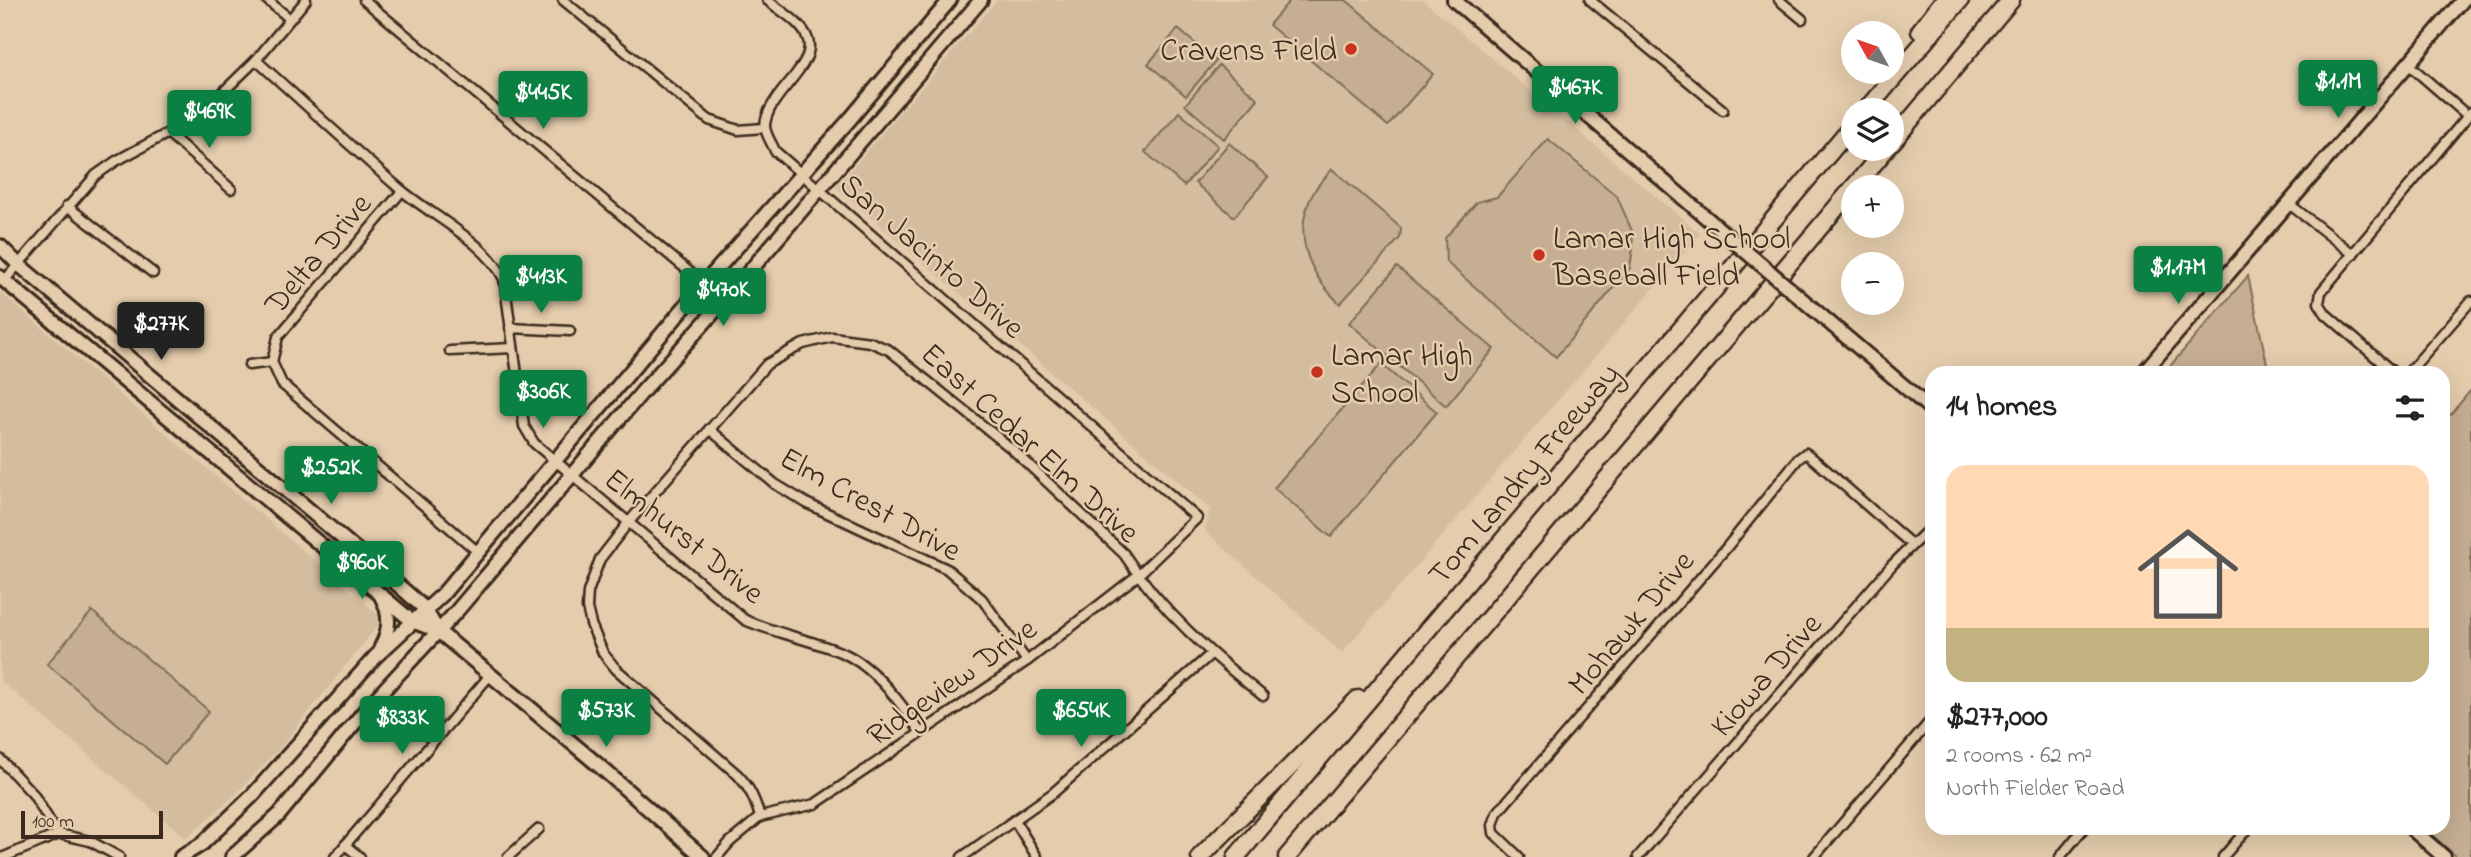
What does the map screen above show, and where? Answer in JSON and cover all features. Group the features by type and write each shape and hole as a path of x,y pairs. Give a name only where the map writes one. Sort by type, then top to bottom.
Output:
{"highway":[{"path":"1904,50 1944,0"},
{"path":"1876,98 1960,0"},
{"path":"1904,128 2011,0"},
{"path":"1866,98 1877,84"},
{"path":"1781,209 1841,130"},
{"name":"Tom Landry Freeway","path":"1236,857 1841,139"},
{"path":"1863,175 1876,161"},
{"path":"1287,857 1841,201"},
{"path":"1200,857 1450,604"},
{"path":"1295,857 1365,765"}],"main road":[{"path":"181,857 202,844 252,796 376,657 442,595 704,284 851,118 950,0"},
{"path":"232,857 279,815 367,708 456,612 981,0"},
{"path":"1454,0 1925,404"},
{"path":"2149,366 2463,0"},
{"path":"851,118 868,131"},
{"path":"0,246 425,609 438,631"},
{"path":"2,279 412,621 438,631 491,674 703,857"},
{"path":"200,445 215,429"},
{"path":"376,657 388,628 386,606 380,594"},
{"path":"2417,835 2435,854"}],"street":[{"path":"267,0 289,18"},
{"path":"2,279 96,174 167,133 217,98 256,60 306,0"},
{"path":"364,0 704,284"},
{"path":"563,0 709,120 738,130 764,128 769,108 801,68 809,53 807,37 797,24 767,0"},
{"path":"1779,0 1802,19"},
{"path":"1594,1 1723,110"},
{"name":"Elmhurst Drive","path":"256,60 402,191 468,240 498,267 504,279 524,426 534,443 746,620 765,629 846,655 879,679 907,711 920,733"},
{"path":"2386,366 2326,314 2319,303 2320,292 2470,114 2408,64"},
{"name":"San Jacinto Drive","path":"764,128 775,151 1197,518"},
{"path":"167,133 231,189"},
{"name":"Delta Drive","path":"402,191 278,337 272,362 282,384 478,552"},
{"path":"2288,203 2353,254"},
{"path":"67,206 153,273"},
{"path":"2415,366 2471,301"},
{"path":"510,328 570,331"},
{"name":"East Cedar Elm Drive","path":"760,817 755,799 747,785 634,688 603,653 587,608 587,592 600,559 628,523 766,364 803,344 832,337 870,342 889,350 1012,449 1124,554 1138,575 1211,654 1263,696"},
{"path":"450,351 513,348"},
{"path":"249,365 272,362"},
{"name":"Elm Crest Drive","path":"709,429 775,484 808,504 947,569 982,598 1027,661"},
{"name":"Mohawk Drive","path":"1519,857 1494,834 1493,825 1497,813 1727,547 1798,459 1806,453 1911,544"},
{"name":"Ridgeview Drive","path":"717,857 730,842 760,817 815,804 1027,661 1138,575 1197,518"},
{"name":"Kiowa Drive","path":"1638,857 1911,544 1925,532"},
{"path":"962,857 1054,793 1211,654"},
{"path":"335,857 491,674"},
{"path":"1814,857 1925,728"},
{"path":"0,759 33,794 59,834"},
{"path":"1015,821 1037,857"},
{"path":"508,857 539,829"},
{"path":"4,857 59,834 90,841 119,857"},
{"path":"2060,857 2078,835"},
{"path":"2223,857 2242,835"},
{"path":"345,845 360,857"}],"shaded area":[{"name":"Lamar High School","path":"997,0 1423,0 1700,234 1342,653 1205,531 1210,509 836,187"},
{"name":"Cravens Field","path":"1290,0 1346,0 1433,74 1388,126 1269,25"},
{"path":"1178,29 1216,61 1186,96 1148,64"},
{"path":"1219,65 1258,99 1224,139 1185,105"},
{"path":"1179,112 1218,146 1184,186 1145,152"},
{"name":"Lamar High School Baseball Field","path":"1548,139 1617,196 1632,231 1633,248 1630,268 1556,357 1446,262 1445,238 1477,202 1497,197"},
{"path":"1229,143 1268,177 1234,217 1195,183"},
{"path":"1332,169 1401,228 1400,238 1340,304 1311,265 1303,236 1308,206 1317,187"},
{"path":"1397,267 1494,349 1446,406 1349,323"},
{"path":"2248,276 2267,366 2170,366"},
{"path":"0,292 383,619 279,749 233,797 186,838 0,680"},
{"path":"1381,364 1437,412 1331,537 1274,488"},
{"path":"2471,390 2471,857 2457,857 2432,835 2450,835 2450,415"},
{"path":"92,611 209,711 165,764 47,664"}],"place":[{"name":"Cravens Field","path":"1351,49"},
{"name":"Lamar High School Baseball Field","path":"1539,255"},
{"name":"Lamar High School","path":"1317,372"}]}
